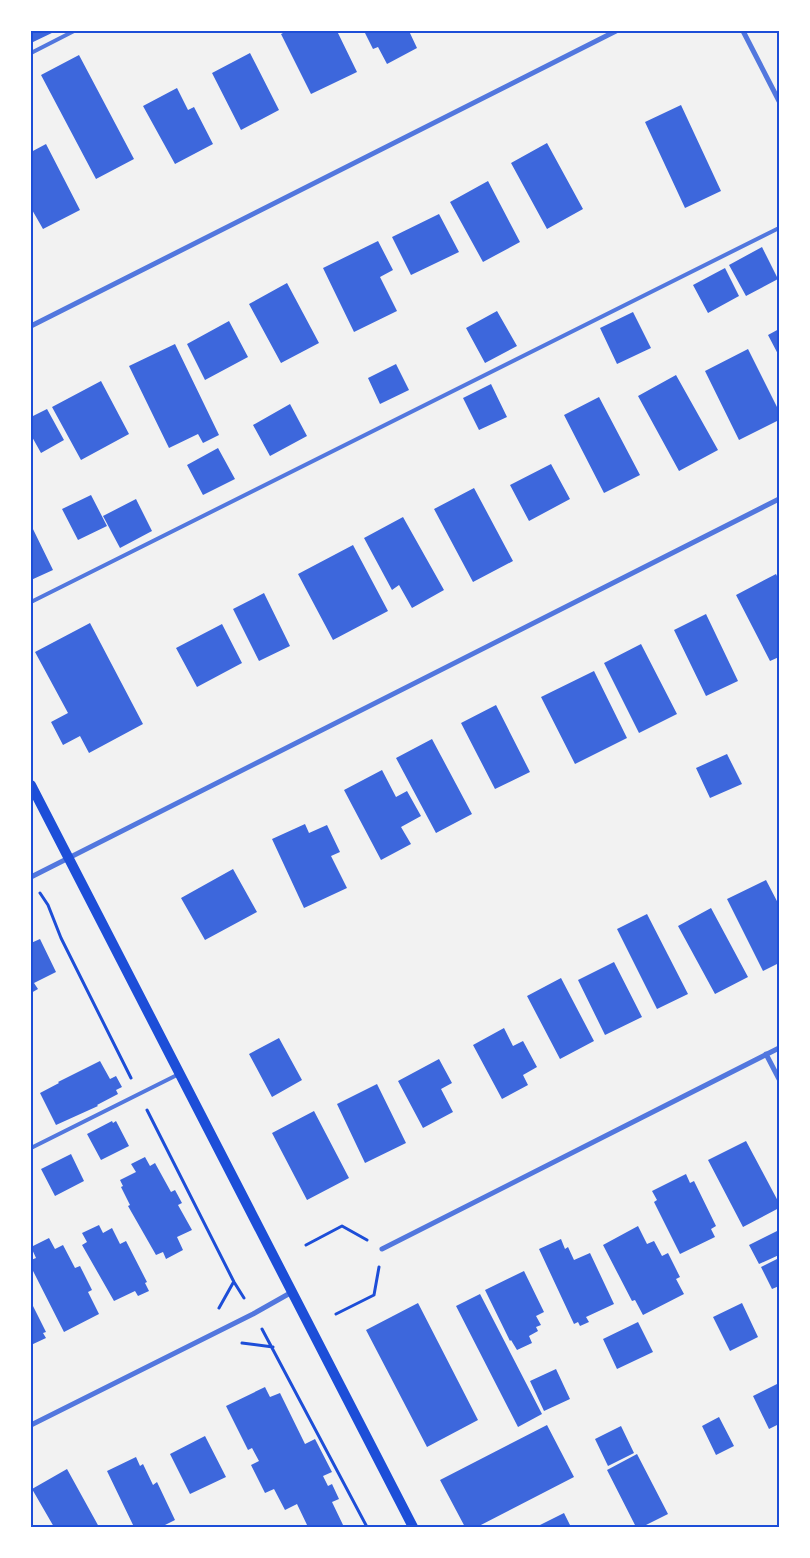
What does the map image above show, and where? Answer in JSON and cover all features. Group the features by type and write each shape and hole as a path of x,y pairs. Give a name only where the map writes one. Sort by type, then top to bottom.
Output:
{"main road":[{"path":"31,785 412,1527"}],"street":[{"path":"31,326 616,31"},
{"path":"743,31 779,101"},
{"path":"31,877 779,499"},
{"path":"382,1249 779,1048"},
{"path":"766,1054 779,1079"},
{"path":"31,1425 253,1314 292,1292"}],"lane":[{"path":"31,53 74,31"},
{"path":"31,602 779,228"},
{"path":"31,1148 179,1074"}],"path":[{"path":"37,888 48,905 61,938 234,1282 273,1347 367,1527"},
{"path":"306,1245 342,1226 382,1249 374,1295 336,1314"}],"building":[{"path":"31,31 56,31 31,43"},
{"path":"287,31 337,31 357,72 311,94 281,34"},
{"path":"364,31 409,31 417,48 387,64 378,47 373,49"},
{"path":"250,53 279,110 241,130 212,73"},
{"path":"79,55 134,159 96,179 41,75"},
{"path":"177,88 188,110 194,107 213,144 175,164 143,106"},
{"path":"681,105 721,191 685,208 645,122"},
{"path":"547,143 583,209 547,229 511,163"},
{"path":"46,144 80,210 43,229 31,208 31,152"},
{"path":"488,181 520,242 483,262 450,202"},
{"path":"439,214 459,252 411,275 392,237"},
{"path":"378,241 393,270 380,277 397,311 354,332 323,268"},
{"path":"762,247 778,279 746,296 729,265"},
{"path":"725,268 739,296 708,313 693,285"},
{"path":"287,283 319,343 281,363 249,304"},
{"path":"497,311 517,346 485,363 466,328"},
{"path":"633,312 651,348 617,364 600,328"},
{"path":"229,321 248,357 205,380 187,344"},
{"path":"779,329 779,356 768,335"},
{"path":"175,344 219,435 203,443 198,434 169,448 129,366"},
{"path":"748,349 779,411 779,420 739,440 705,371"},
{"path":"396,364 409,390 380,404 368,378"},
{"path":"676,375 718,450 679,471 638,396"},
{"path":"101,381 129,434 81,460 52,407"},
{"path":"491,384 507,417 479,430 463,398"},
{"path":"599,397 640,475 604,493 564,415"},
{"path":"290,404 307,436 270,456 253,425"},
{"path":"47,409 64,440 41,453 31,435 31,417"},
{"path":"218,448 235,479 203,495 187,465"},
{"path":"551,464 570,499 529,521 510,485"},
{"path":"474,488 513,561 473,582 434,509"},
{"path":"91,495 107,526 78,540 62,509"},
{"path":"136,499 152,531 120,548 103,516"},
{"path":"403,517 444,590 412,608 399,585 392,590 364,538"},
{"path":"31,525 53,570 31,580"},
{"path":"353,545 388,611 333,640 298,574"},
{"path":"776,574 779,580 779,657 770,661 736,595"},
{"path":"264,593 290,646 259,661 233,609"},
{"path":"706,614 738,681 706,696 674,630"},
{"path":"90,623 143,724 89,753 80,736 63,745 51,722 68,713 35,652"},
{"path":"222,624 242,663 197,687 176,648"},
{"path":"641,644 677,714 639,733 604,663"},
{"path":"594,671 627,738 575,764 541,697"},
{"path":"496,705 530,772 495,789 461,723"},
{"path":"432,739 472,814 436,833 396,758"},
{"path":"727,754 742,784 710,798 696,768"},
{"path":"382,770 396,797 407,791 421,816 401,827 411,844 381,860 344,790"},
{"path":"305,824 309,833 327,825 340,852 331,856 347,888 304,908 272,839"},
{"path":"233,869 257,912 205,940 181,898"},
{"path":"766,880 779,905 779,963 763,971 727,899"},
{"path":"711,908 748,977 715,994 678,926"},
{"path":"647,914 688,994 657,1009 617,929"},
{"path":"40,939 56,972 34,983 38,989 31,993 31,943"},
{"path":"614,962 642,1017 605,1035 578,980"},
{"path":"561,978 594,1041 560,1059 527,996"},
{"path":"504,1028 513,1046 523,1041 537,1067 523,1075 528,1085 502,1099 473,1045"},
{"path":"279,1038 302,1080 272,1097 249,1054"},
{"path":"439,1059 452,1083 441,1089 453,1112 423,1128 398,1081"},
{"path":"100,1061 110,1079 116,1076 122,1087 116,1090 118,1094 98,1106 56,1125 40,1093"},
{"path":"377,1084 406,1143 365,1163 337,1104"},
{"path":"314,1111 349,1178 307,1200 272,1133"},
{"path":"112,1121 113,1123 116,1121 129,1146 101,1160 87,1134"},
{"path":"746,1141 779,1203 779,1208 743,1227 708,1160"},
{"path":"71,1154 84,1181 55,1196 41,1169"},
{"path":"145,1157 150,1166 155,1163 171,1192 175,1190 182,1203 178,1205 192,1230 177,1237 183,1250 166,1259 163,1252 156,1255 128,1206 130,1205 121,1187 123,1186 120,1180 136,1172 131,1164"},
{"path":"686,1174 690,1183 694,1181 716,1226 711,1229 715,1237 680,1254 654,1202 657,1200 652,1191"},
{"path":"99,1225 103,1233 112,1228 120,1244 126,1241 147,1282 145,1283 149,1291 138,1296 135,1291 114,1301 82,1245 87,1242 82,1233"},
{"path":"638,1226 647,1244 654,1241 662,1256 668,1253 680,1277 676,1279 684,1294 643,1315 635,1300 632,1301 603,1245"},
{"path":"777,1231 779,1234 779,1255 759,1264 749,1245"},
{"path":"49,1238 55,1249 63,1245 75,1268 80,1266 92,1290 88,1292 99,1314 64,1332 31,1267 31,1260 36,1258 31,1247"},
{"path":"561,1239 565,1249 568,1247 574,1260 590,1253 614,1304 586,1317 589,1322 580,1326 578,1322 574,1324 539,1249"},
{"path":"779,1258 779,1286 772,1289 761,1267"},
{"path":"524,1271 544,1312 536,1316 541,1325 536,1327 538,1331 529,1336 532,1343 517,1350 510,1341 485,1290"},
{"path":"480,1294 542,1414 518,1427 456,1306"},
{"path":"31,1302 46,1332 43,1333 46,1338 31,1345"},
{"path":"418,1303 478,1420 427,1447 366,1330"},
{"path":"742,1303 758,1337 730,1351 713,1317"},
{"path":"638,1322 653,1352 617,1369 603,1339"},
{"path":"556,1369 570,1399 544,1411 530,1381"},
{"path":"779,1383 779,1424 769,1429 753,1396"},
{"path":"265,1387 270,1397 280,1393 305,1444 315,1439 332,1472 323,1476 328,1486 332,1484 339,1499 332,1502 344,1527 308,1527 297,1504 285,1510 274,1489 265,1493 251,1465 259,1461 252,1448 248,1450 226,1406"},
{"path":"719,1417 734,1446 716,1455 702,1426"},
{"path":"547,1425 574,1477 477,1527 465,1527 440,1480"},
{"path":"621,1426 634,1453 608,1466 595,1439"},
{"path":"205,1436 226,1477 190,1494 170,1454"},
{"path":"637,1454 668,1514 642,1527 636,1527 607,1470"},
{"path":"136,1457 140,1466 143,1464 153,1485 157,1482 175,1520 161,1527 134,1527 107,1471"},
{"path":"67,1469 99,1527 54,1527 32,1489"},
{"path":"564,1513 571,1527 536,1527"}]}
